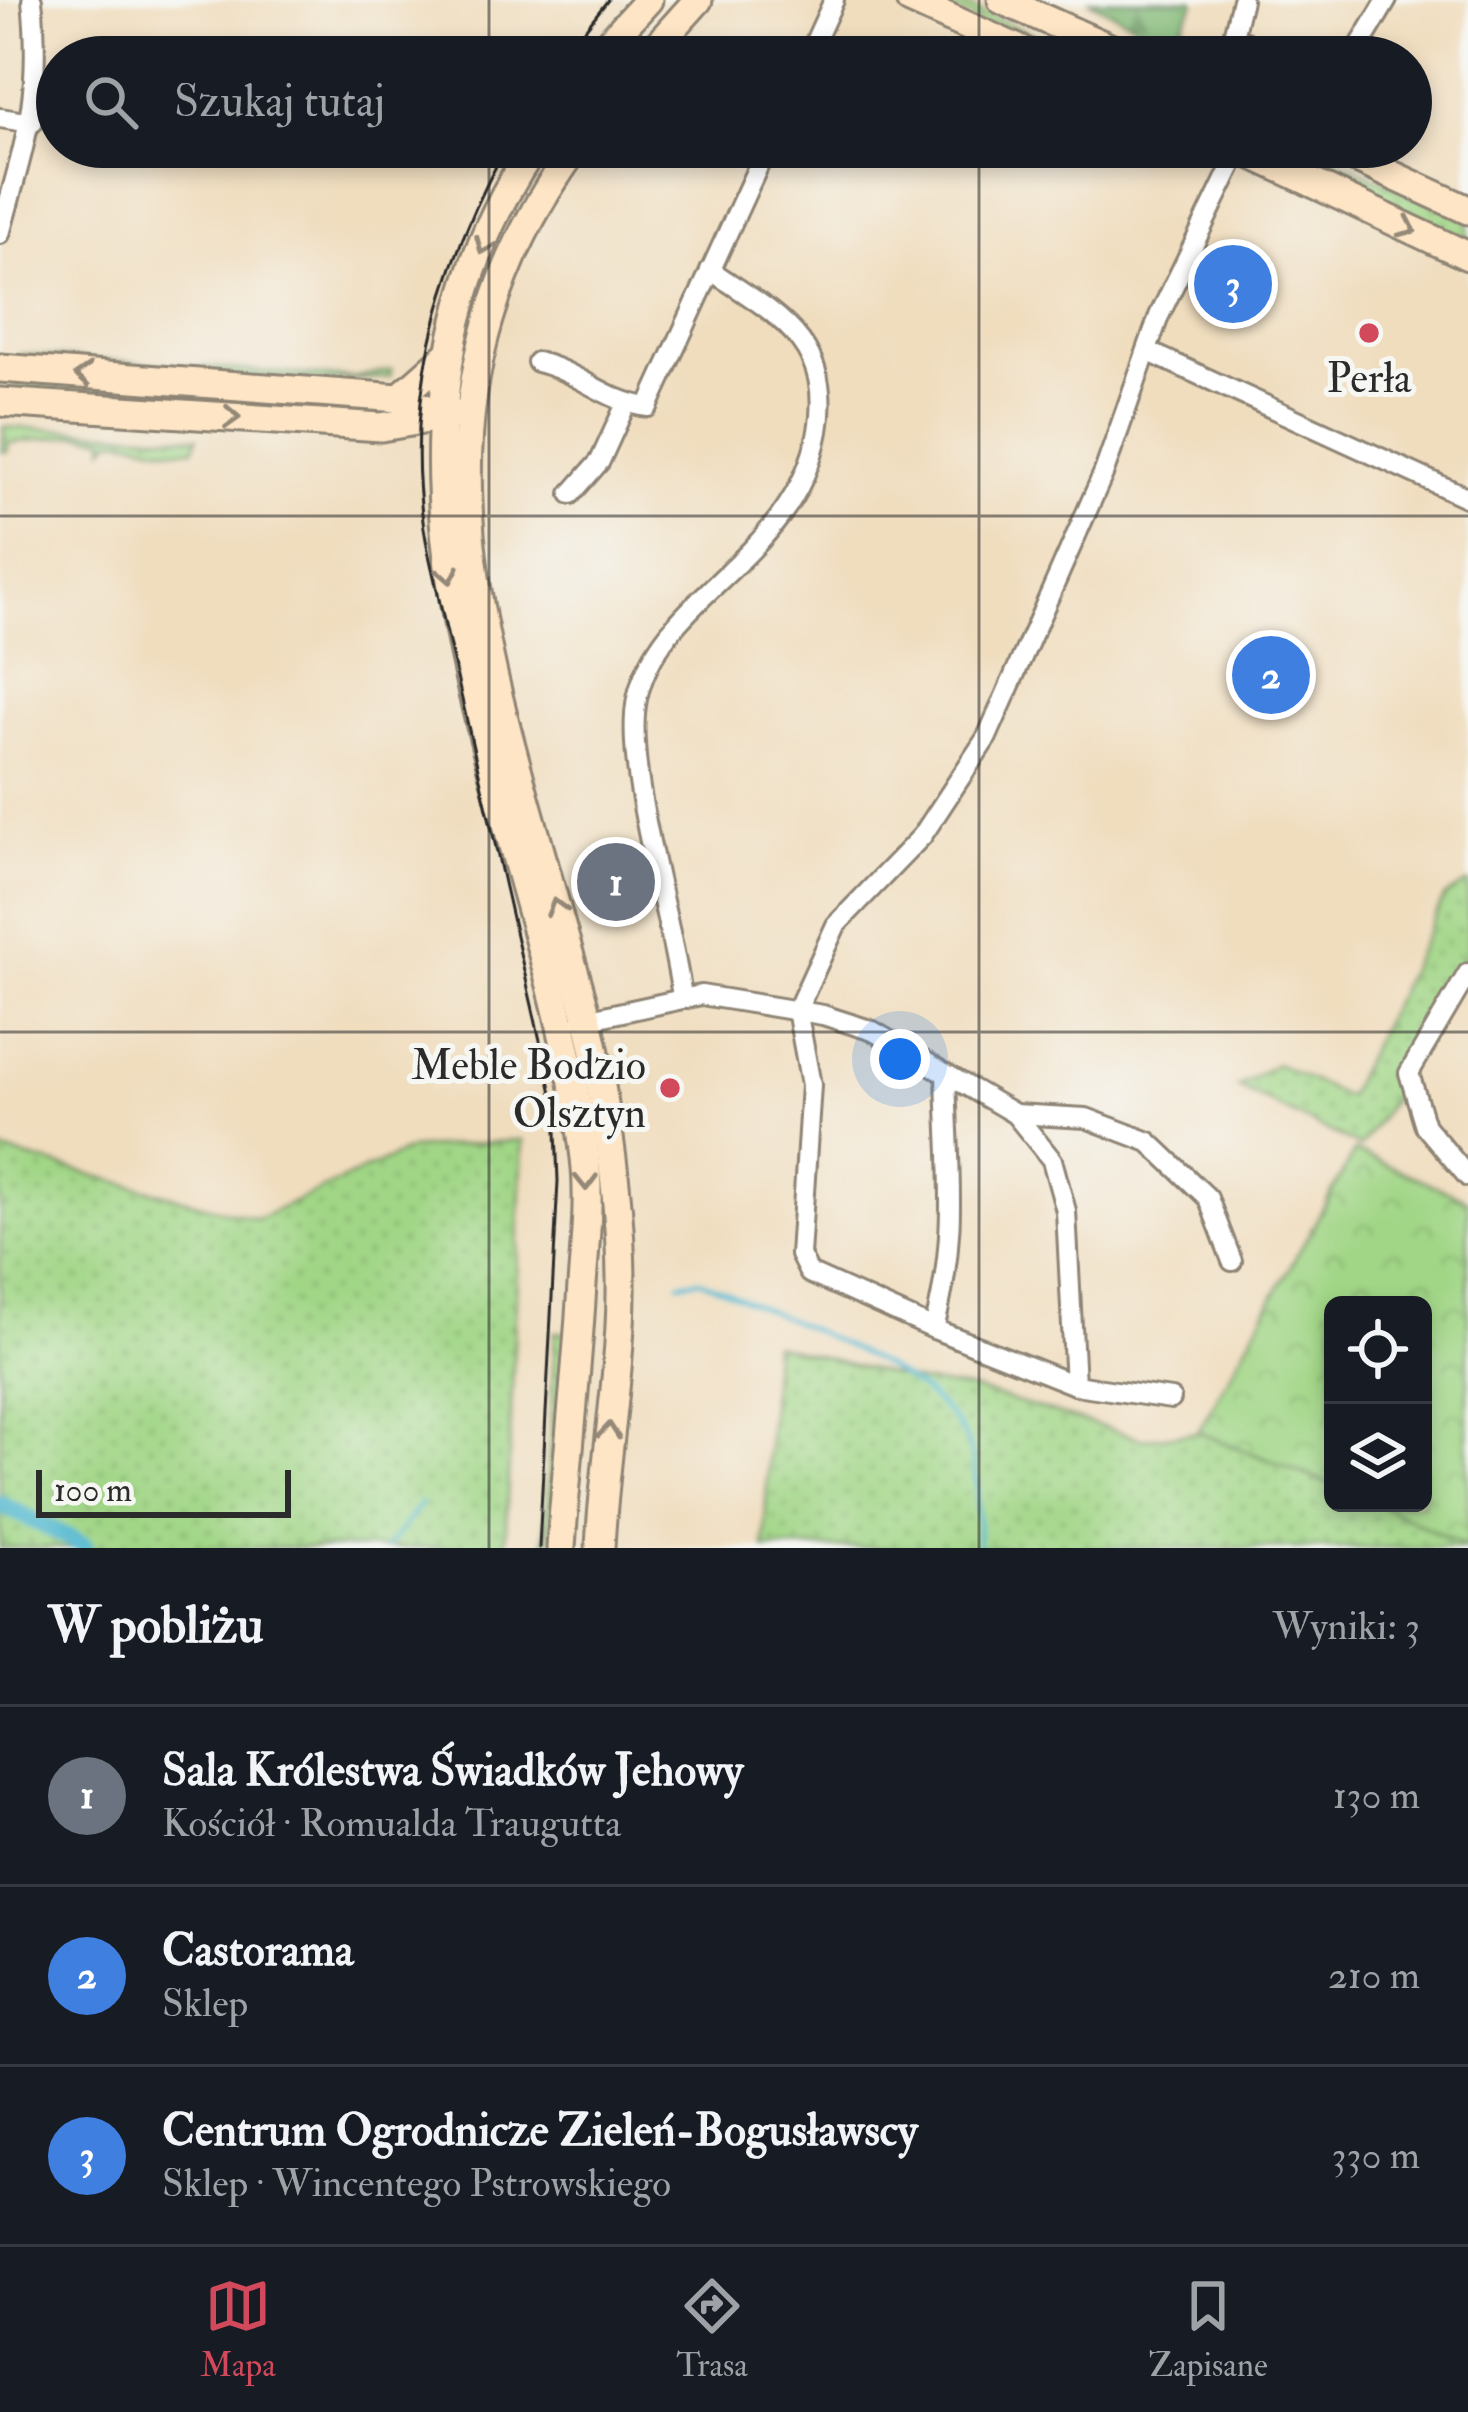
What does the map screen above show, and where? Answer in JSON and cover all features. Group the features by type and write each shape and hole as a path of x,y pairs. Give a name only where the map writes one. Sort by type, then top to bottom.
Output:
{"main road":[{"path":"615,36 648,0"},
{"path":"666,36 698,0"},
{"path":"910,0 990,36"},
{"path":"1002,0 1083,36"},
{"path":"455,414 451,352 478,259 524,168"},
{"path":"563,168 506,268 437,477 448,577 573,1023 616,1199 621,1297 601,1548"},
{"path":"1281,168 1468,256"},
{"path":"1377,168 1468,210"},
{"path":"399,398 451,352"},
{"path":"0,368 399,398 455,414"},
{"path":"0,402 381,427 455,414"},
{"path":"561,1548 587,1214 573,1023"}],"street":[{"path":"32,0 36,44"},
{"path":"818,36 834,0"},
{"path":"1233,36 1242,0"},
{"path":"1366,36 1387,0"},
{"path":"0,234 32,123 36,85"},
{"path":"0,118 32,123"},
{"path":"537,362 626,404 648,406 757,168"},
{"path":"1171,1400 1076,1385 809,1273 800,1255 811,1085 797,1010 836,926 922,836 987,737 1103,472 1147,351 1229,168"},
{"path":"682,997 635,751 638,697 658,650 788,510 810,465 821,393 810,351 797,334 710,270"},
{"path":"1147,351 1468,497"},
{"path":"571,494 599,461 626,404"},
{"path":"1468,973 1459,1000 1409,1073 1425,1126 1468,1177"},
{"path":"573,1023 682,997 797,1010 873,1031 1015,1114 1052,1160 1066,1210 1076,1385"},
{"path":"934,1329 950,1265 952,1224 946,1074"},
{"path":"1015,1114 1086,1118 1149,1142 1208,1198 1232,1261"}],"green space":[{"path":"932,0 952,0 1039,36 1010,36"},
{"path":"1088,0 1195,2 1177,36 1158,36"},
{"path":"1298,168 1353,168 1468,220 1468,245"},
{"path":"21,354 353,378 391,370 390,377 329,382 18,359"},
{"path":"17,381 387,408 386,413 198,399 15,394"},
{"path":"4,427 198,437 194,449 113,439 105,447 106,438 80,435 8,443 8,451 2,452"},
{"path":"1468,883 1468,950 1419,1033 1394,1096 1360,1147 1238,1087 1276,1064 1347,1097 1445,896"},
{"path":"523,1140 505,1548 0,1548 0,1150 257,1219 411,1149"},
{"path":"1355,1151 1468,1200 1468,1548 1395,1512 1432,1512 1432,1296 1324,1296 1324,1481 1198,1432"},
{"path":"555,1332 566,1333 549,1548 544,1548"},
{"path":"773,1344 914,1381 975,1390 1143,1439 1198,1432 1324,1481 1324,1512 1395,1512 1466,1548 764,1548"}],"waterway":[{"path":"679,1283 700,1280 724,1290 862,1354 929,1396 954,1420 973,1459 979,1548"},
{"path":"387,1548 421,1503"},
{"path":"0,1504 84,1545"},
{"path":"83,1548 90,1548"}],"tram line":[{"path":"580,36 608,0"},
{"path":"496,168 443,294 430,345 418,448 429,555 555,1106 558,1181 539,1548"}],"place":[{"name":"Centrum Ogrodnicze Zieleń-Bogusławscy","path":"1233,284"},
{"name":"Perła","path":"1369,333"},
{"name":"Castorama","path":"1271,675"},
{"name":"Sala Królestwa Świadków Jehowy","path":"616,882"},
{"name":"Meble Bodzio Olsztyn","path":"670,1088"}]}
